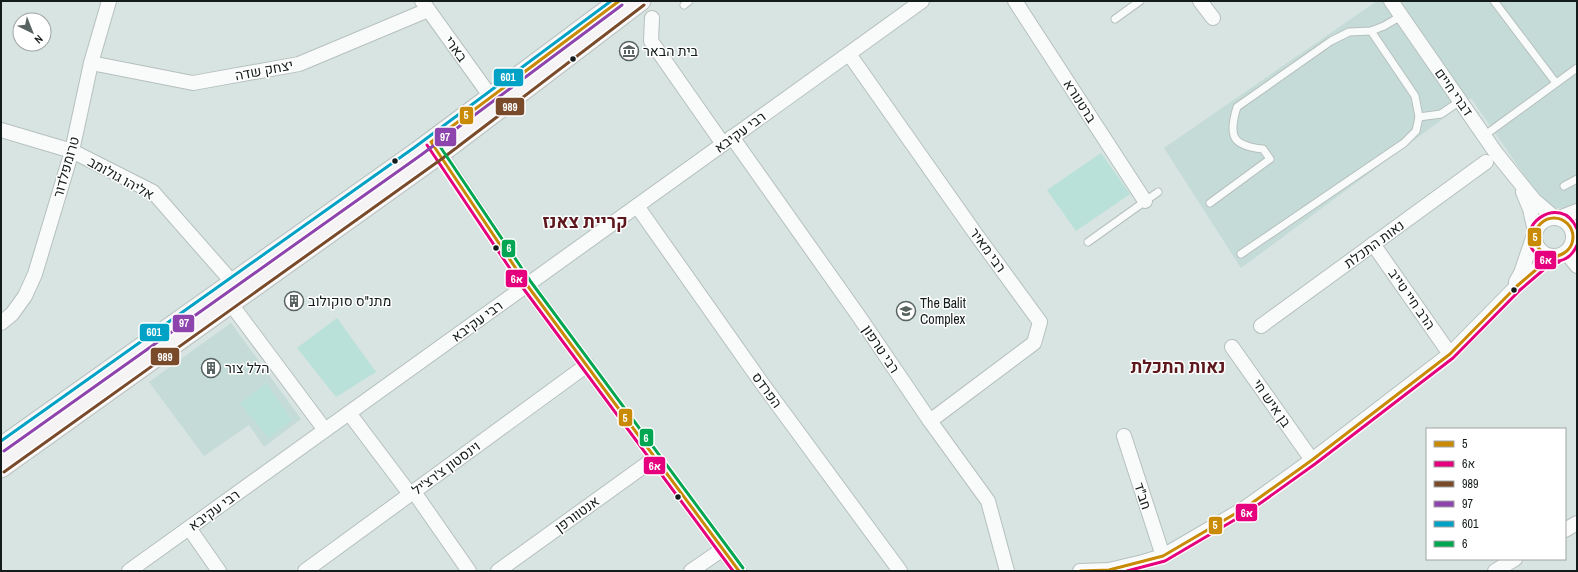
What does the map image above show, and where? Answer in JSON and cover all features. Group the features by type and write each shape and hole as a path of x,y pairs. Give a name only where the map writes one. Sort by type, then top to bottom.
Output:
{"main road":[{"path":"1,447 233,283 435,148 641,1"},
{"path":"1,468 231,304 435,148 491,97 617,2"}],"street":[{"name":"טרומפלדור","path":"1,323 12,314 25,296 35,274 72,151 91,63 109,1"},
{"name":"רבי עקיבא","path":"129,571 922,1"},
{"name":"ברטנורא","path":"1015,1 1145,201"},
{"path":"1200,1 1213,18"},
{"name":"דברי חיים","path":"1391,1 1460,101 1519,182 1534,200 1557,218"},
{"name":"יצחק שדה","path":"91,63 193,83 299,64 425,5"},
{"name":"בארי","path":"425,5 491,97"},
{"name":"רבי טרפון","path":"652,18 651,41 858,315 930,421 988,501 1007,571"},
{"name":"רבי מאיר","path":"849,54 975,233 1040,322 1034,343 930,421"},
{"name":"אליהו גולומב","path":"1,130 72,151 154,192 233,283"},
{"path":"435,148 527,285 739,571"},
{"name":"נאות התכלת","path":"1261,326 1486,162"},
{"name":"דברי חיים","path":"1519,182 1530,210 1535,233"},
{"name":"הפרדס","path":"637,206 761,382 900,571"},
{"path":"1509,294 1521,274 1535,233 1541,222 1577,211"},
{"path":"1080,571 1109,570 1163,556 1245,508 1312,460 1450,354 1538,267 1570,248 1575,232 1569,225 1557,218"},
{"path":"1535,233 1535,242 1540,252 1545,255 1562,254 1577,266"},
{"name":"הרב חיי טייב","path":"1373,244 1450,354"},
{"path":"233,283 236,289 236,296 231,304 325,430"},
{"name":"בן איש חי","path":"1232,347 1312,460"},
{"name":"וינסטון צ'רצ'יל","path":"305,571 586,365"},
{"path":"349,413 412,493 469,571"},
{"name":"חב\"ד","path":"1124,436 1163,556"},
{"name":"אנטוורפן","path":"498,571 655,458"},
{"path":"1566,529 1577,522"},
{"path":"188,528 219,571"},
{"path":"691,571 723,549"},
{"path":"1495,571 1513,560"}],"lane":[{"path":"1115,19 1140,1"},
{"path":"1494,1 1556,83"},
{"path":"1210,203 1270,159 1263,149 1251,148 1238,142 1232,132 1232,122 1238,107 1331,41 1349,32 1371,31 1384,26 1401,16"},
{"path":"1241,254 1404,143 1416,131 1419,118 1415,96 1371,31"},
{"path":"1485,135 1577,68"},
{"path":"1419,118 1441,114 1460,101"},
{"path":"1564,186 1577,179"},
{"path":"1088,242 1158,192"}],"shaded area":[{"path":"1377,1 1577,1 1577,204 1564,208 1555,208 1549,205 1538,195 1471,98 1241,268 1164,148"},
{"path":"231,323 301,419 264,447 249,425 204,456 149,382"}],"green space":[{"path":"1101,153 1130,194 1076,231 1047,190"},
{"path":"337,318 376,372 336,397 297,348"},
{"path":"266,383 292,420 269,438 240,404"}],"transit line":[{"name":"601","path":"1,441 415,147 611,1"},
{"name":"5","path":"619,1 431,142 527,285 739,571"},
{"name":"97","path":"4,451 421,155 622,5"},
{"name":"989","path":"4,472 443,158 644,5"},
{"name":"6","path":"435,139 531,282 743,568"},
{"name":"6א","path":"427,145 523,288 733,571"},
{"name":"6א","path":"1577,229 1570,218 1560,213 1550,213 1541,217 1533,224 1529,233 1530,244 1536,254 1548,261 1563,260 1571,254 1577,245"},
{"name":"5","path":"1550,218 1558,218 1568,223 1572,230 1573,237 1572,244 1568,251 1558,256 1550,256 1540,251 1538,248 1535,241 1535,233 1540,223 1543,221 1550,218"},
{"name":"5","path":"1080,571 1109,570 1163,556 1245,508 1312,460 1450,354 1517,286 1545,262 1557,257"},
{"name":"6א","path":"1127,571 1165,561 1248,512 1315,464 1453,358 1520,290 1548,266 1559,262"}],"place":[{"name":"בית הבאר","path":"629,51"},
{"name":"מתנ\"ס סוקולוב","path":"294,301"},
{"name":"The Balit Complex","path":"906,311"},
{"name":"הלל צור","path":"211,368"}],"district":[{"name":"קריית צאנז","path":"585,221"},
{"name":"נאות התכלת","path":"1178,366"}]}
